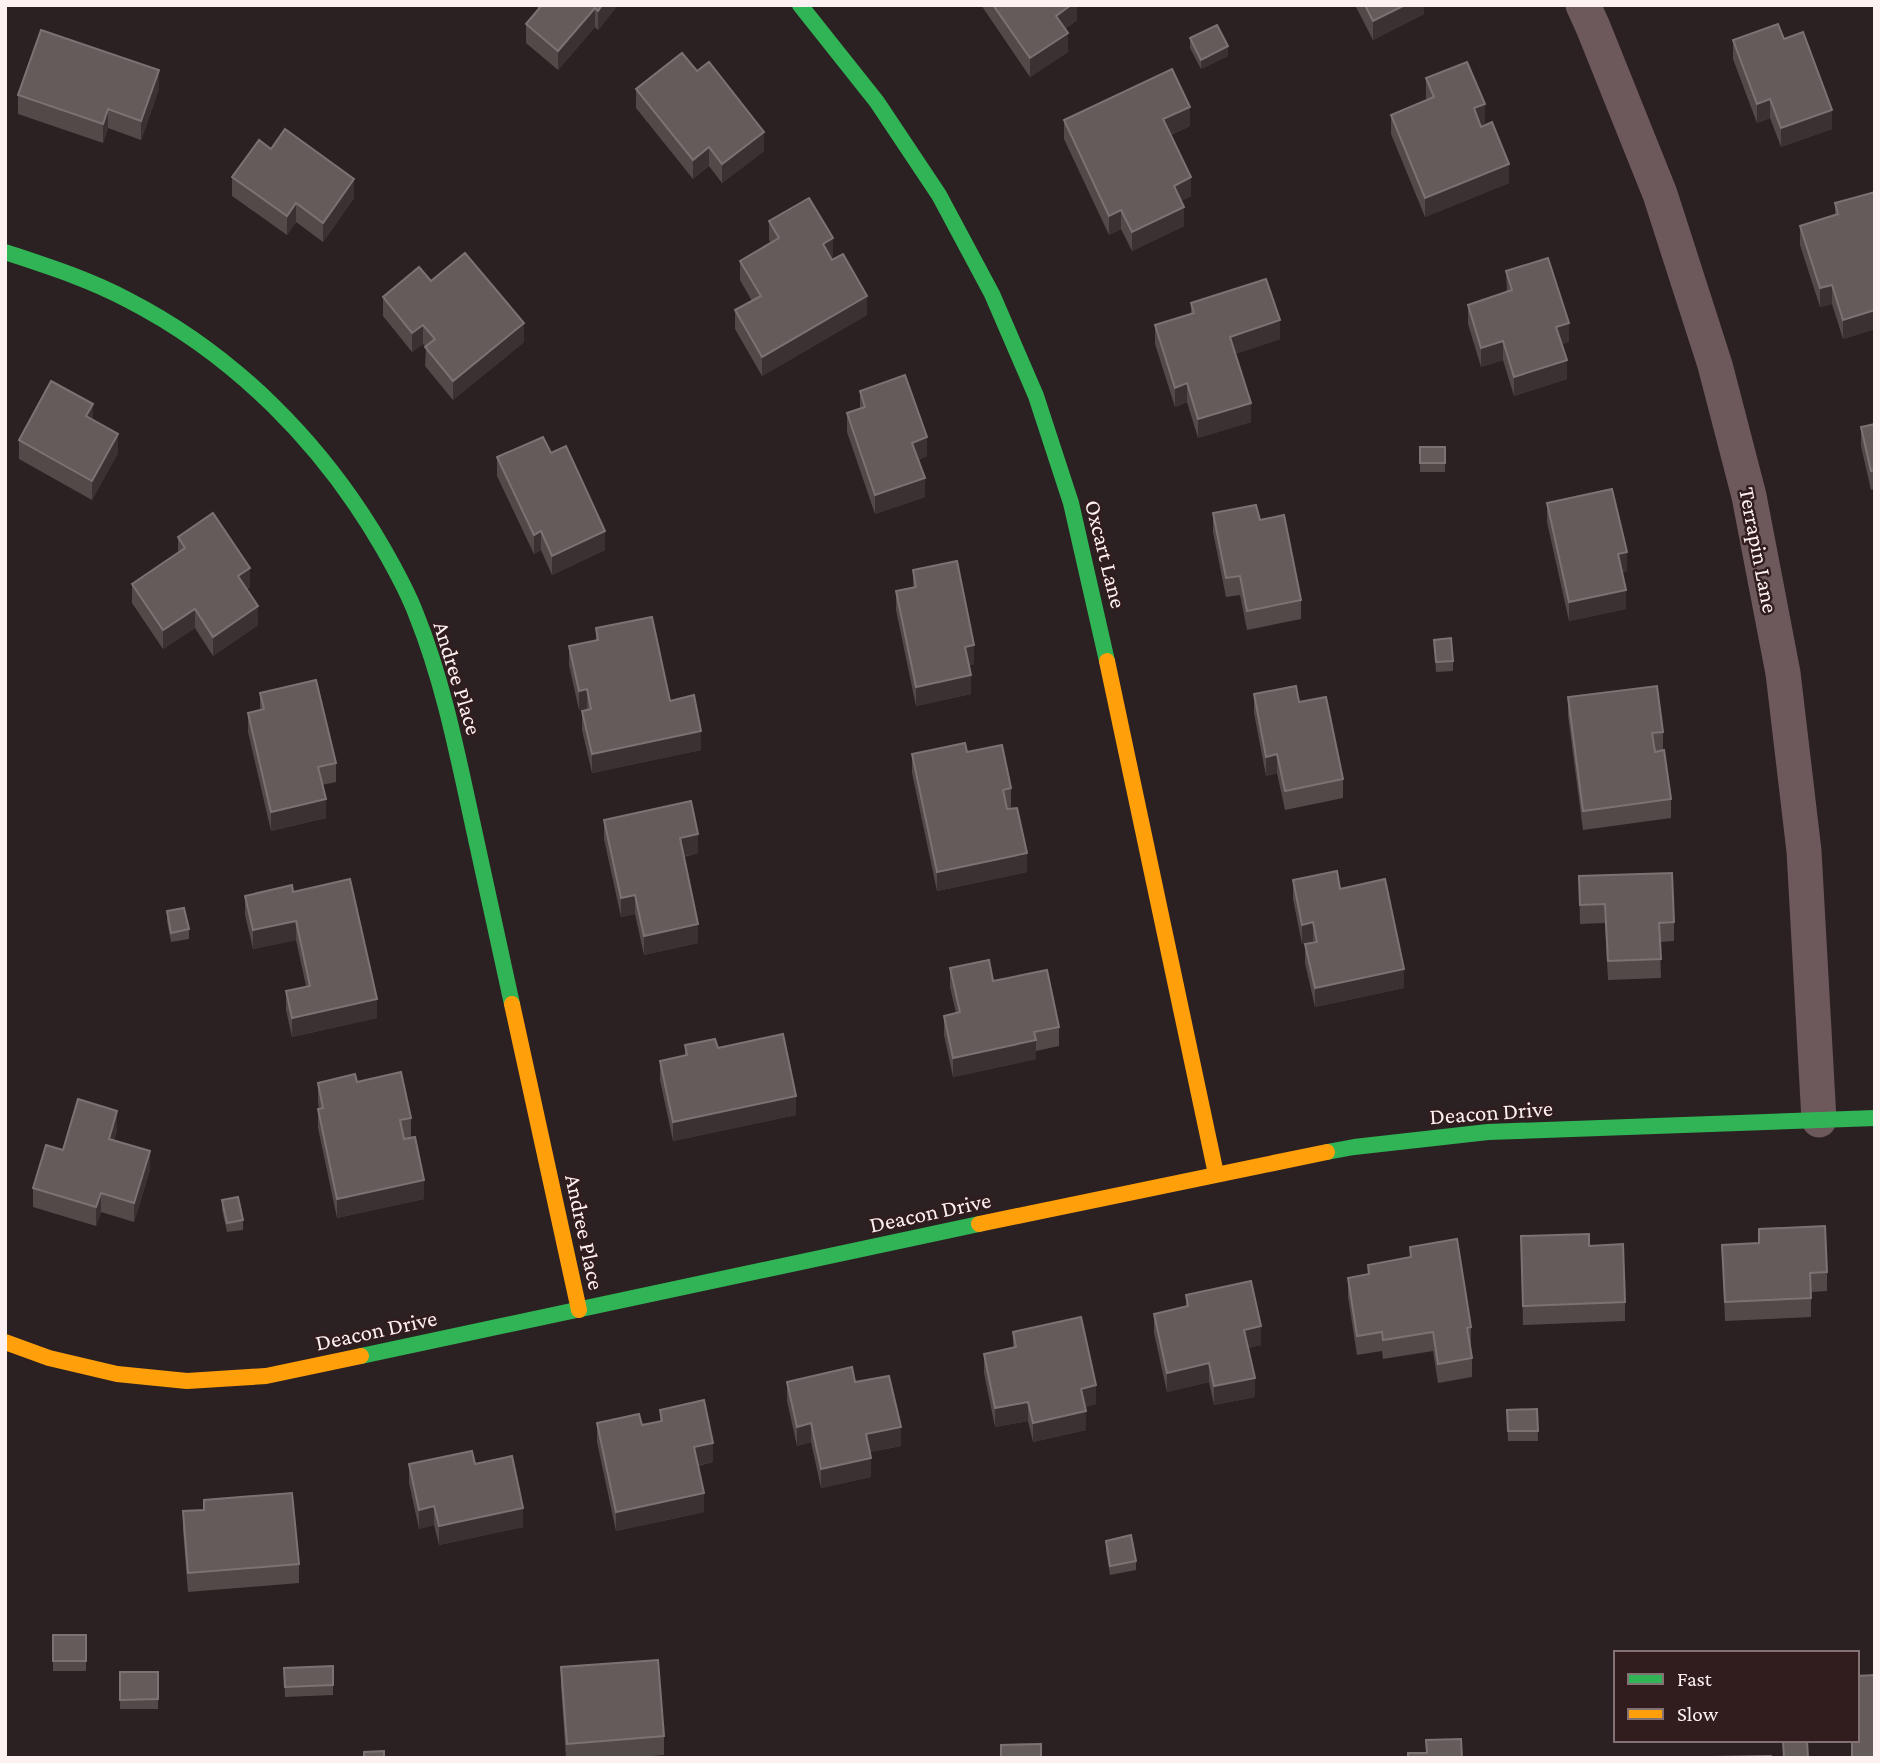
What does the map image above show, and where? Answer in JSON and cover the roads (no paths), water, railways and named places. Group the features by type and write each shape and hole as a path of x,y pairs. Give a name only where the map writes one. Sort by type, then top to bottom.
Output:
{"street":[{"name":"Oxcart Lane","path":"800,5 877,102 939,195 992,294 1036,396 1071,503 1093,598 1216,1174"},
{"name":"Terrapin Lane","path":"1583,5 1660,194 1715,365 1749,496 1783,673 1804,851 1819,1120"},
{"name":"Andree Place","path":"5,252 42,261 122,296 197,340 265,395 317,450 362,511 400,578 429,648 450,721 579,1310"},
{"name":"Deacon Drive","path":"5,1342 49,1358 117,1374 187,1381 266,1376 1354,1147 1488,1132 1875,1118"}]}
